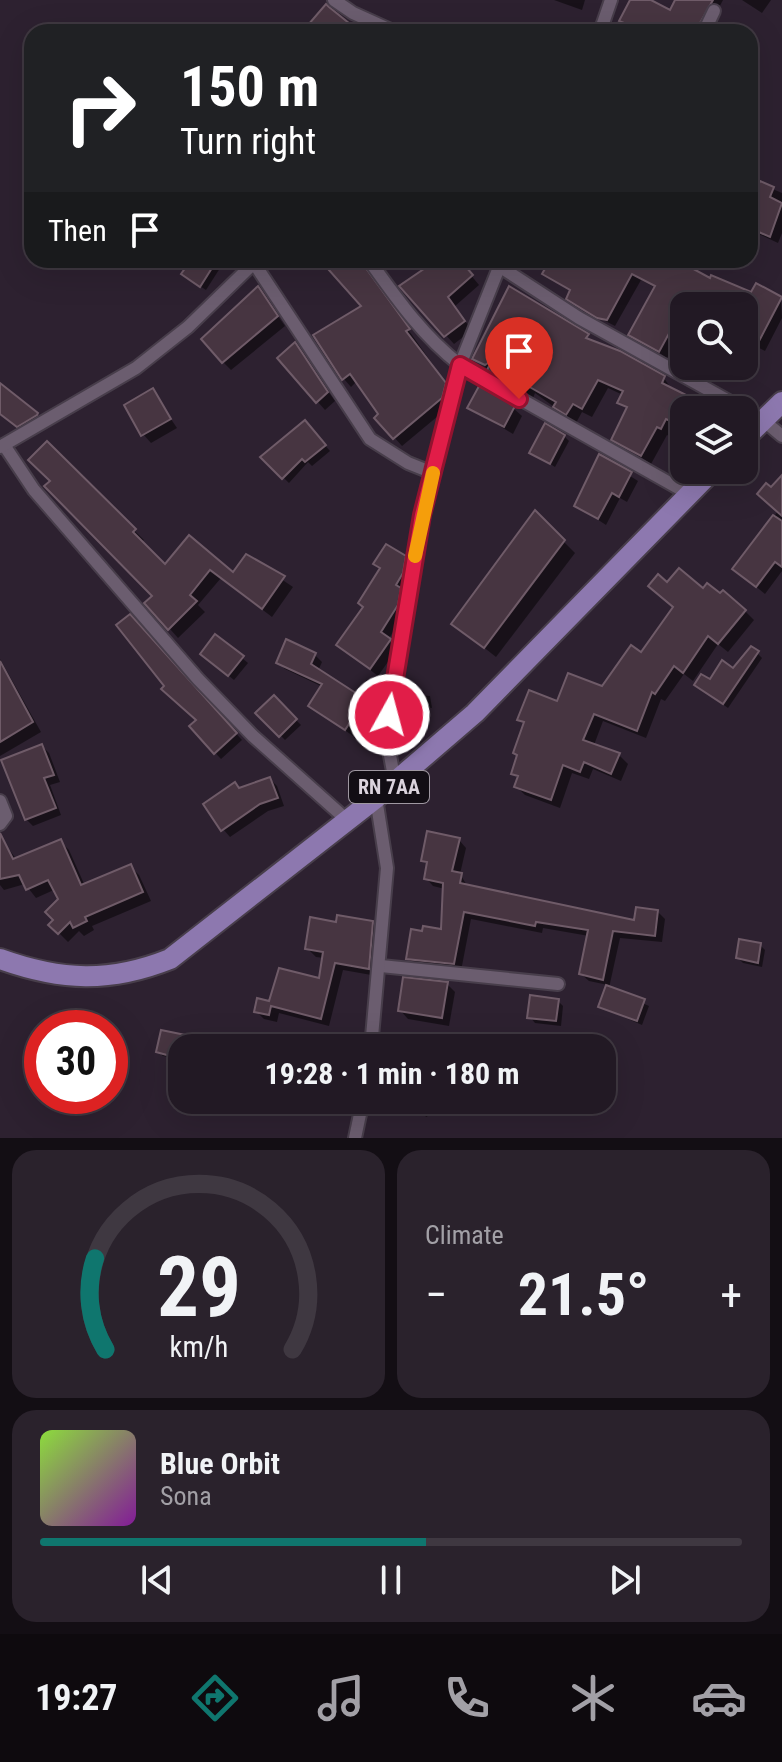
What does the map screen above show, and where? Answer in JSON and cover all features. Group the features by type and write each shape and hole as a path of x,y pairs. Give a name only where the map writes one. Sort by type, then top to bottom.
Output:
{"main road":[{"path":"758,425 782,402"},
{"name":"RN 7AA","path":"0,959 39,973 72,978 106,978 139,971 170,959 376,798 475,713 699,484"}],"street":[{"path":"334,0 380,24"},
{"path":"603,24 611,0"},
{"path":"708,24 714,11"},
{"path":"250,268 163,349 2,446 34,490 198,679 253,736 347,820"},
{"path":"260,268 370,439 408,463 433,473"},
{"path":"375,268 416,325 460,365 689,494"},
{"path":"395,782 386,734 392,683 427,493 460,365 498,268"},
{"path":"507,268 579,318 763,420 782,436"},
{"path":"408,463 438,451"},
{"path":"408,463 427,493"},
{"path":"373,1034 381,966 387,849 376,798"},
{"path":"0,801 6,816 0,824"},
{"path":"381,966 558,984"},
{"path":"355,1138 360,1114"}],"building":[{"path":"630,0 651,0 670,10 675,0 713,0 700,24 627,24 619,21"},
{"path":"326,4 350,24 309,24"},
{"path":"760,181 774,187 770,197 782,203 770,237 758,232"},
{"path":"185,268 212,268 200,287 181,274"},
{"path":"327,268 366,268 410,329 406,331 446,383 442,398 393,439 374,418 378,414 350,374 342,380 313,335 361,306"},
{"path":"425,268 467,268 473,275 448,297 465,321 444,337 399,286"},
{"path":"545,268 692,268 751,292 670,292 670,332 659,352 628,335 655,286 632,274 607,320 597,318 566,299 570,290 542,274"},
{"path":"756,283 782,297 758,343 758,292 751,292"},
{"path":"258,286 278,316 222,363 201,339"},
{"path":"509,286 589,334 586,338 620,351 665,376 662,383 688,396 670,396 670,421 666,419 661,429 657,427 641,456 611,440 627,407 617,403 623,391 598,380 582,409 573,404 566,415 553,407 556,402 526,385 523,390 487,370 492,360 485,365 472,359","holes":["525,338 552,353 539,377 512,362"]},
{"path":"295,342 328,392 316,403 277,358"},
{"path":"0,383 37,415 17,427 0,414"},
{"path":"479,386 515,406 504,427 467,408"},
{"path":"153,388 171,419 141,436 124,405"},
{"path":"305,420 326,445 305,462 302,459 282,479 260,457"},
{"path":"545,423 565,435 550,464 529,453"},
{"path":"47,441 136,529 133,532 165,564 189,535 233,572 246,554 285,576 262,609 210,570 190,595 197,601 168,630 144,603 152,596 44,486 50,481 28,460"},
{"path":"599,454 632,472 619,497 612,493 598,519 574,506"},
{"path":"782,475 782,516 757,494 766,483 771,487"},
{"path":"535,510 565,540 484,648 451,624"},
{"path":"773,515 782,521 782,567 775,562 756,587 732,569"},
{"path":"386,544 406,556 403,573 396,585 401,588 398,605 381,632 391,639 370,669 336,645 363,607 358,603 380,568 373,564"},
{"path":"679,568 703,588 707,583 720,593 723,590 746,610 718,644 708,636 683,673 674,666 655,694 652,692 637,731 594,714 583,740 620,753 611,774 584,762 580,772 563,765 551,800 514,787 518,776 511,774 517,755 513,753 524,722 517,720 529,690 557,701 568,673 602,686 631,645 641,652 673,607 648,586 658,574 667,582"},
{"path":"130,614 237,733 214,754 189,726 196,720 161,689 164,686 116,625"},
{"path":"215,634 244,656 228,676 200,654"},
{"path":"286,639 316,653 311,664 365,699 345,730 308,706 322,684 276,663"},
{"path":"751,646 759,651 723,704 694,685 701,674 710,679 722,660 733,668"},
{"path":"0,661 33,722 0,742"},
{"path":"274,695 297,719 279,737 255,713"},
{"path":"42,744 54,775 44,778 56,808 25,820 1,760"},
{"path":"270,777 278,798 260,804 221,831 203,804 235,782 239,788"},
{"path":"427,831 460,838 452,871 462,873 460,883 634,920 636,907 658,910 655,936 613,931 603,980 579,974 588,930 536,922 535,926 464,912 454,964 406,959 411,929 422,931 423,926 441,929 443,883 424,879 427,862 421,861"},
{"path":"0,833 13,859 61,839 81,885 131,864 143,892 85,917 87,921 73,928 70,922 58,934 48,925 53,920 45,912 58,899 48,880 26,890 19,875 0,879"},
{"path":"337,915 373,921 369,969 335,963 321,1019 271,1006 269,1015 254,1012 257,998 269,1001 279,968 319,978 323,952 305,949 310,917 336,922"},
{"path":"739,939 761,943 758,963 736,958"},
{"path":"403,977 448,982 442,1018 398,1011"},
{"path":"606,985 645,999 637,1021 598,1007"},
{"path":"530,995 559,999 556,1021 527,1018"},
{"path":"161,1030 181,1034 168,1034 168,1055 156,1052"}],"slow traffic":[{"path":"415,556 433,473"}],"route":[{"path":"389,715 422,515 460,365 519,399"}]}
